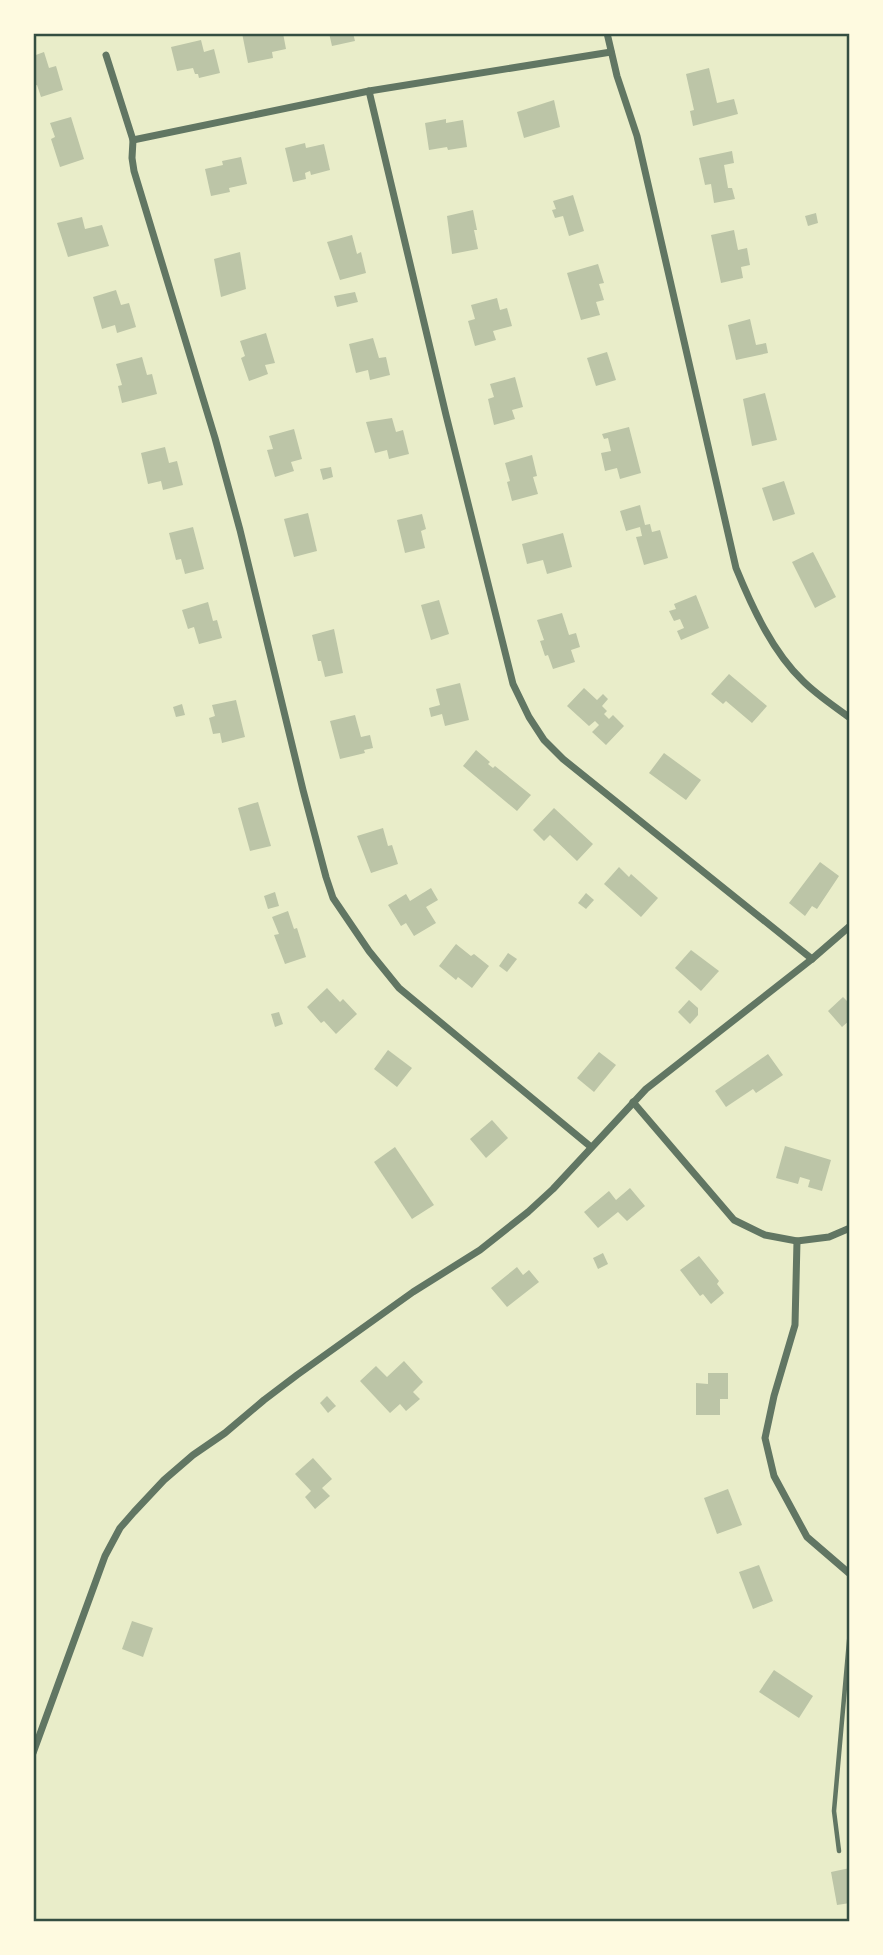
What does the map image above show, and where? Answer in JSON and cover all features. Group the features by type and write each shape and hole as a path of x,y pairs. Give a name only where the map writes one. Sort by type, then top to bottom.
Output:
{"street":[{"path":"607,33 638,136 736,568 758,615 790,667 813,690 850,718"},
{"path":"134,140 369,91 611,52"},
{"path":"106,55 134,140 134,171 219,451 303,790 333,898 369,951 399,988 591,1147"},
{"path":"369,91 446,415 520,701 544,740 563,759 812,959"},
{"path":"33,1753 105,1556 120,1528 134,1512 174,1472 275,1391 393,1306 480,1250 528,1212 553,1189 646,1089 850,926"},
{"path":"634,1102 734,1220 765,1235 797,1241 829,1237 850,1228"},
{"path":"797,1241 796,1325 774,1396 765,1438 774,1476 807,1537 850,1574"}],"lane":[{"path":"839,1851 834,1811 850,1630"}],"building":[{"path":"242,33 283,33 286,49 272,52 273,58 248,63"},
{"path":"329,33 353,33 355,41 332,46"},
{"path":"201,40 204,52 214,49 220,73 199,78 193,68 177,71 171,47"},
{"path":"44,52 49,68 56,66 63,90 41,97 37,85 33,86 33,56"},
{"path":"709,68 717,103 734,99 738,114 693,126 690,111 694,110 686,74"},
{"path":"554,100 560,127 524,138 517,112"},
{"path":"71,117 84,159 60,167 51,139 55,137 50,123"},
{"path":"446,119 446,123 463,120 467,147 429,150 425,123"},
{"path":"305,143 306,148 324,144 330,170 311,175 310,171 305,173 306,179 293,182 285,148"},
{"path":"732,151 734,163 724,165 728,188 732,188 735,199 714,203 711,184 705,185 699,158"},
{"path":"241,157 247,184 229,188 230,192 211,196 205,169 223,165 222,161"},
{"path":"573,195 584,231 569,236 563,216 555,218 552,210 556,209 553,201"},
{"path":"473,210 478,249 452,254 447,216"},
{"path":"816,213 818,223 808,226 805,216"},
{"path":"82,217 85,229 102,225 109,246 68,257 57,223"},
{"path":"734,230 738,250 747,248 750,265 741,267 743,278 721,283 711,235"},
{"path":"352,235 357,254 361,252 366,273 340,280 327,242"},
{"path":"240,252 246,289 221,297 214,259"},
{"path":"598,264 604,283 599,284 604,300 596,302 600,315 581,320 567,273"},
{"path":"116,290 121,305 129,303 136,327 117,333 115,325 102,329 93,297"},
{"path":"355,292 358,302 337,307 334,296"},
{"path":"497,298 500,310 507,308 512,326 493,331 496,340 475,346 468,321 475,319 471,305"},
{"path":"750,319 756,345 766,343 768,353 736,360 728,325"},
{"path":"266,333 275,363 265,365 268,374 249,381 241,358 245,356 240,341"},
{"path":"373,338 379,358 386,357 390,375 370,380 368,370 356,373 349,344"},
{"path":"607,352 616,380 596,386 587,358"},
{"path":"142,357 147,375 152,374 157,394 122,403 118,386 122,385 116,364"},
{"path":"515,377 523,407 512,410 515,419 494,425 488,399 494,397 490,384"},
{"path":"765,393 777,440 752,446 743,399"},
{"path":"392,418 396,432 403,430 409,454 389,459 387,450 375,453 366,422"},
{"path":"629,427 641,473 620,479 617,468 605,471 601,453 611,451 608,438 604,439 602,434"},
{"path":"294,429 302,459 291,462 294,471 275,477 267,450 273,449 269,436"},
{"path":"165,447 169,463 177,461 183,485 163,490 161,481 148,484 141,453"},
{"path":"532,455 537,476 533,477 538,494 512,501 505,463"},
{"path":"331,467 333,477 323,480 320,469"},
{"path":"784,481 795,514 773,521 762,488"},
{"path":"640,505 645,525 650,524 652,532 660,530 668,558 644,565 636,537 642,536 640,527 626,531 620,511"},
{"path":"308,513 317,551 294,557 284,519"},
{"path":"422,514 426,529 421,531 425,548 405,553 397,520"},
{"path":"193,527 204,569 185,574 181,559 176,560 169,533"},
{"path":"563,533 572,567 547,574 543,560 527,564 522,544"},
{"path":"813,552 836,597 815,608 792,562"},
{"path":"696,595 709,628 681,640 677,631 684,628 680,619 674,621 669,611 676,609 674,604"},
{"path":"439,600 449,634 431,640 421,605"},
{"path":"208,602 213,621 217,620 222,638 199,644 194,627 188,629 182,610"},
{"path":"562,613 569,635 576,633 580,647 571,650 575,662 553,669 540,641 544,640 537,620"},
{"path":"334,629 343,673 325,677 312,635"},
{"path":"729,674 767,706 752,723 726,701 723,704 711,694"},
{"path":"460,683 469,720 445,726 442,714 431,717 429,708 440,705 436,689"},
{"path":"584,688 597,700 603,694 608,699 602,706 607,711 604,714 609,719 613,715 624,726 606,745 592,732 599,725 595,721 589,726 567,706"},
{"path":"236,700 245,737 222,743 220,733 213,734 209,718 215,716 212,705"},
{"path":"182,704 185,715 176,717 173,707"},
{"path":"355,715 361,737 370,735 373,748 364,750 365,753 340,759 330,721"},
{"path":"476,750 490,762 488,764 493,768 495,766 531,795 517,811 463,766"},
{"path":"664,753 701,780 686,800 649,773"},
{"path":"258,802 271,846 250,851 238,808"},
{"path":"554,808 593,844 577,861 550,835 544,841 533,830"},
{"path":"383,828 388,846 392,845 398,864 371,873 357,836"},
{"path":"820,862 839,876 817,909 812,906 805,916 789,903"},
{"path":"619,867 658,898 641,917 604,884"},
{"path":"431,888 438,900 426,907 436,923 414,936 406,923 401,926 388,905 406,894 410,901"},
{"path":"275,892 279,906 268,909 264,896"},
{"path":"586,893 594,900 586,909 578,903"},
{"path":"288,911 294,929 297,928 306,957 285,964 274,935 279,934 272,917"},
{"path":"456,944 489,966 472,988 458,977 456,980 439,966"},
{"path":"691,950 719,971 701,991 675,968"},
{"path":"508,953 517,959 507,972 499,966"},
{"path":"327,988 340,1002 343,999 357,1014 336,1034 324,1021 321,1023 307,1007"},
{"path":"843,997 850,1004 850,1020 842,1027 828,1011"},
{"path":"689,1000 698,1008 698,1015 690,1024 678,1012"},
{"path":"279,1012 283,1024 275,1027 271,1014"},
{"path":"388,1050 412,1068 397,1087 374,1069"},
{"path":"599,1052 616,1065 594,1092 577,1078"},
{"path":"768,1054 783,1075 756,1093 753,1089 726,1107 715,1091"},
{"path":"492,1120 508,1138 486,1158 470,1139"},
{"path":"785,1146 831,1160 822,1191 808,1187 810,1180 800,1177 798,1184 776,1178"},
{"path":"395,1147 434,1205 412,1219 374,1162"},
{"path":"630,1188 645,1206 627,1221 618,1212 598,1228 584,1212 609,1191 616,1200"},
{"path":"603,1253 608,1264 598,1269 593,1258"},
{"path":"699,1256 719,1281 717,1284 724,1293 711,1304 703,1294 700,1296 680,1270"},
{"path":"517,1267 523,1275 529,1270 539,1282 507,1307 491,1288"},
{"path":"404,1361 423,1382 413,1392 420,1399 406,1411 400,1404 390,1413 360,1381 376,1366 387,1377"},
{"path":"708,1373 728,1373 728,1399 720,1399 720,1415 696,1415 696,1383 708,1384"},
{"path":"327,1396 336,1406 328,1413 320,1403"},
{"path":"313,1458 332,1479 322,1488 330,1496 315,1509 305,1497 311,1491 295,1474"},
{"path":"728,1489 742,1525 717,1534 704,1498"},
{"path":"759,1565 773,1601 753,1609 739,1572"},
{"path":"132,1621 153,1628 143,1657 122,1649"},
{"path":"774,1670 813,1696 799,1718 759,1692"},
{"path":"850,1868 850,1903 837,1905 831,1872"}]}
